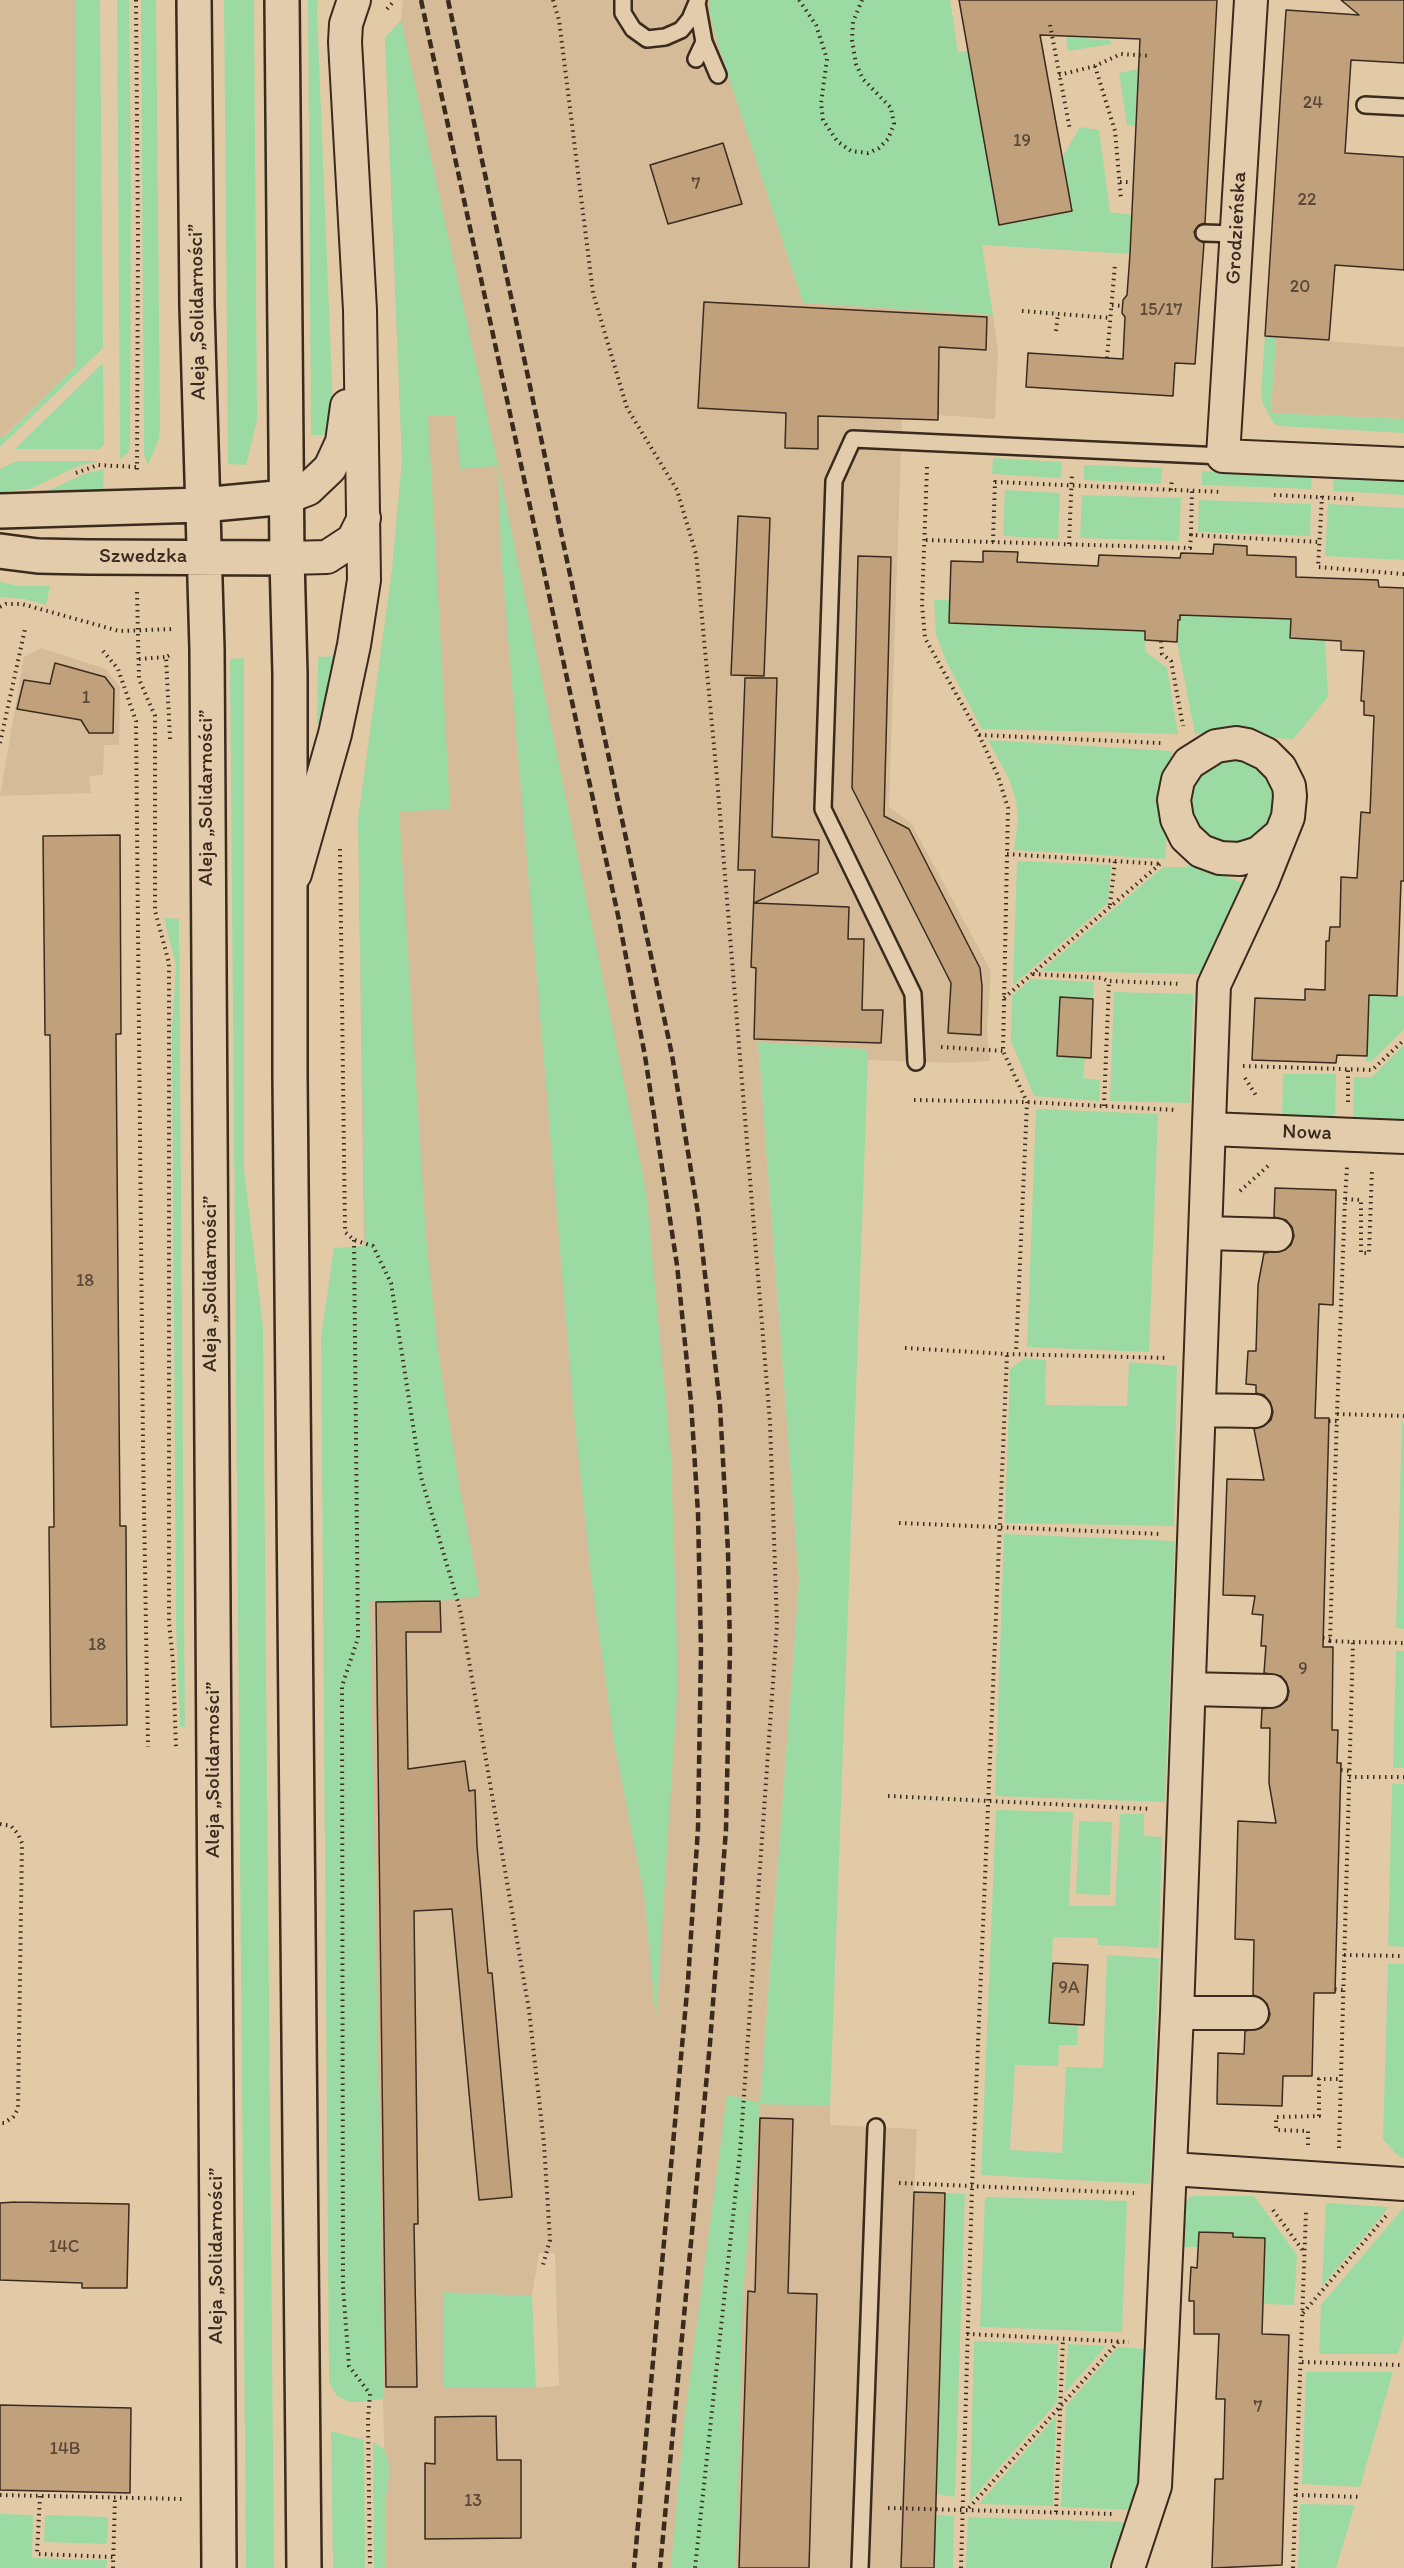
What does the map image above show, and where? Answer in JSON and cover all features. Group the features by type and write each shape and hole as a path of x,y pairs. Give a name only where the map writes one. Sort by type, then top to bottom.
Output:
{"main road":[{"name":"Aleja „Solidarności”","path":"194,0 196,306 207,661 219,2568"},
{"path":"282,0 290,665 289,895 304,2568"},
{"path":"0,511 202,505 287,497"},
{"name":"Szwedzka","path":"0,551 38,556 287,558"}],"street":[{"path":"289,895 335,734 354,645 364,580 360,310 345,42 350,8 354,0"},
{"name":"Grodzieńska","path":"1223,456 1251,0"},
{"path":"287,497 308,489 320,480 338,455 344,432 360,310"},
{"path":"1223,456 1404,464"},
{"path":"287,558 327,557 353,540 364,518"},
{"path":"1128,2568 1155,2486 1171,2182 1214,985 1262,882 1288,817 1290,796 1280,768 1266,754 1247,745 1236,743 1216,746 1198,755 1189,763 1178,780 1174,800 1177,819 1186,837 1201,851 1220,858 1240,859 1259,853 1280,835"},
{"name":"Nowa","path":"1210,1121 1304,1133 1404,1137"},
{"path":"1206,1227 1276,1235"},
{"path":"1200,1410 1255,1411"},
{"path":"1189,1689 1271,1691"},
{"path":"1177,2013 1252,2013"},
{"path":"1171,2182 1246,2174 1404,2184"}],"lane":[{"path":"623,0 623,14 633,29 647,39 665,37 681,30 690,19 697,1"},
{"path":"697,1 704,42 718,75"},
{"path":"696,59 704,42"},
{"path":"1365,105 1404,107"},
{"path":"1204,233 1236,234"},
{"path":"916,1054 913,994 823,809 834,481 853,439 1223,456"},
{"path":"860,2568 876,2127"}],"path":[{"path":"136,0 138,506"},
{"path":"553,0 560,20 594,293 627,408 677,490 696,554 718,790 770,1422 777,1624 740,2152 695,2568"},
{"path":"799,0 816,25 827,59 821,103 823,120 837,141 851,151 868,153 879,148 888,139 894,124 891,108 863,79 856,63 852,40 853,22 862,0"},
{"path":"1050,24 1070,130"},
{"path":"1059,75 1095,66 1121,54 1151,56"},
{"path":"1095,66 1115,131 1121,199"},
{"path":"1120,182 1132,182"},
{"path":"1107,358 1115,264"},
{"path":"1112,305 1123,306"},
{"path":"1022,311 1111,318"},
{"path":"1056,331 1058,314"},
{"path":"928,443 922,604 925,638 979,735 998,776 1008,808 1003,1051 1027,1102 1016,1353"},
{"path":"1069,544 1073,449"},
{"path":"1325,460 1318,567 1404,574"},
{"path":"993,542 995,482 1227,493"},
{"path":"926,540 1190,548 1192,491"},
{"path":"1263,495 1357,499"},
{"path":"1191,535 1319,542"},
{"path":"138,558 136,630 139,679 154,716 155,911 169,963 169,1622 176,1747"},
{"path":"0,607 6,604 22,604 119,632 136,630"},
{"path":"0,743 25,629"},
{"path":"1161,641 1162,654 1171,661 1187,745 1216,746"},
{"path":"103,651 118,669 136,721 148,1748"},
{"path":"139,659 166,657"},
{"path":"979,735 1164,744"},
{"path":"340,841 345,1232 354,1240 373,1246 391,1283 421,1477 460,1609 529,2010 550,2240 543,2265"},
{"path":"1007,854 1183,866 1201,851"},
{"path":"1110,906 1115,861"},
{"path":"1004,998 1160,864"},
{"path":"1032,974 1102,978 1108,981 1214,985"},
{"path":"1104,1106 1108,981"},
{"path":"1237,1066 1372,1070 1404,1040"},
{"path":"916,1054 1003,1051"},
{"path":"914,1100 1104,1106 1210,1121"},
{"path":"1206,1227 1304,1133"},
{"path":"1345,1199 1361,1200 1361,1253 1369,1253 1373,1136"},
{"path":"1330,1639 1346,1172"},
{"path":"354,1240 358,1638 342,1686 344,2287 348,2366 370,2394 368,2418 370,2568"},
{"path":"905,1348 1007,1354 1201,1360"},
{"path":"961,2568 972,2187 1007,1354"},
{"path":"1337,1414 1403,1416"},
{"path":"1329,1421 1337,1421"},
{"path":"899,1523 1195,1535"},
{"path":"1323,1638 1330,1639 1330,1641 1404,1643"},
{"path":"1341,2112 1353,1642"},
{"path":"1341,1770 1349,1774 1404,1777"},
{"path":"888,1796 1185,1811"},
{"path":"0,1824 11,1826 22,1843 18,2109 13,2117 0,2123"},
{"path":"1344,1955 1404,1956"},
{"path":"1335,1989 1344,1990"},
{"path":"1308,2131 1276,2130 1276,2117 1318,2116 1318,2079 1341,2079"},
{"path":"1246,2174 1305,2253"},
{"path":"874,2181 972,2187 1171,2182"},
{"path":"1293,2568 1306,2202"},
{"path":"1303,2314 1388,2214"},
{"path":"967,2334 1162,2343"},
{"path":"1056,2512 1063,2339"},
{"path":"969,2509 1119,2341"},
{"path":"1302,2362 1401,2365"},
{"path":"0,2495 183,2499"},
{"path":"1296,2495 1362,2497"},
{"path":"40,2496 37,2554 113,2557"},
{"path":"113,2568 115,2498"},
{"path":"862,2507 1146,2516"}],"shaded area":[{"path":"0,0 76,0 75,367 3,437 0,437"},
{"path":"403,0 710,0 710,13 718,44 803,303 993,315 998,351 995,419 938,415 902,418 889,807 911,823 991,971 987,1031 990,1061 955,1063 868,1060 865,1049 758,1042 799,1581 760,2103 830,2106 830,2125 917,2129 914,2192 945,2193 933,2568 386,2568 386,2496 390,2469 384,2449 358,820 392,570 402,460 385,38 401,20","holes":["539,2253 555,2253 559,2386 536,2388 443,2387 443,2292 532,2296"]},
{"path":"1276,337 1404,347 1404,419 1271,413"},
{"path":"41,648 106,669 120,687 119,745 104,745 103,775 89,776 91,793 0,796 24,657"}],"green space":[{"path":"76,0 100,0 103,348 0,447 0,437 4,437 75,367"},
{"path":"117,0 129,0 131,190 130,445 128,453 120,459"},
{"path":"141,0 156,0 160,425 159,439 148,465 144,455"},
{"path":"224,0 254,0 257,420 246,465 228,464"},
{"path":"308,0 318,0 333,408 330,435 311,435"},
{"path":"710,0 950,0 958,52 968,51 999,225 1072,211 1063,156 1080,127 1099,130 1110,212 1132,215 1130,254 982,245 993,315 803,303 718,44 710,13"},
{"path":"401,20 498,465 646,1191 671,1456 678,1680 656,2020 644,1894 614,1742 591,1576 574,1415 501,555 498,466 460,469 455,415 428,415 450,809 399,812 426,1237 439,1359 480,1596 440,1601 370,1602 384,2399 349,2402 337,2396 329,2383 321,1337 334,1248 365,1246 358,820 392,570 402,460 385,38"},
{"path":"1066,37 1111,40 1111,44 1068,51"},
{"path":"1138,69 1135,126 1127,125 1119,73"},
{"path":"1265,336 1276,337 1271,413 1404,419 1404,433 1274,424 1263,404 1261,391"},
{"path":"103,363 104,444 99,449 15,449"},
{"path":"993,458 1062,462 1061,478 992,474"},
{"path":"17,461 104,461 80,465 30,489 0,492 0,469"},
{"path":"1084,465 1162,468 1161,484 1084,480"},
{"path":"104,469 103,491 36,496 84,474"},
{"path":"1202,471 1312,476 1311,489 1202,485"},
{"path":"1334,477 1404,480 1404,495 1333,491"},
{"path":"1005,490 1060,493 1058,539 1003,536"},
{"path":"1082,495 1181,498 1179,541 1080,538"},
{"path":"1199,500 1311,504 1310,536 1198,532"},
{"path":"1328,504 1404,508 1404,560 1325,556"},
{"path":"0,582 20,586 50,586 46,605 25,599 0,597"},
{"path":"934,600 950,600 949,623 1145,630 1145,651 1167,668 1178,734 982,729 947,663 936,635"},
{"path":"1180,615 1291,619 1291,638 1325,640 1328,697 1293,739 1195,734 1177,642"},
{"path":"338,656 324,724 317,724 318,657"},
{"path":"244,658 244,1169 263,1327 274,2568 246,2568 230,659"},
{"path":"988,740 1172,751 1165,859 1014,850 1018,819 1016,801 1010,781"},
{"path":"1242,758 1263,772 1270,782 1274,807 1271,819 1264,830 1244,845 1218,845 1189,821 1189,783 1217,759"},
{"path":"1017,861 1111,865 1108,903 1013,985"},
{"path":"1196,863 1242,883 1201,974 1041,971 1163,867 1185,867"},
{"path":"164,918 179,919 185,1727 180,1727 176,1624 172,1030 176,965"},
{"path":"1031,979 1094,982 1093,999 1060,997 1057,1056 1085,1058 1083,1078 1100,1080 1099,1101 1034,1096 1011,1041 1012,996"},
{"path":"1114,992 1193,994 1190,1103 1110,1101"},
{"path":"1370,995 1404,996 1404,1029 1372,1061 1366,1062"},
{"path":"758,1042 866,1049 868,1060 830,2106 760,2104 743,2292 736,2568 671,2568 684,2422 727,2095 760,2103 799,1581"},
{"path":"1404,1045 1404,1120 1356,1119 1353,1115 1354,1077 1372,1077"},
{"path":"1283,1074 1336,1074 1335,1120 1282,1119"},
{"path":"1036,1109 1158,1114 1149,1352 1027,1347"},
{"path":"1025,1358 1046,1360 1045,1405 1127,1406 1129,1362 1177,1366 1174,1526 1005,1523 1010,1369"},
{"path":"1402,1422 1404,1422 1404,1629 1396,1628"},
{"path":"1004,1534 1175,1541 1165,1802 995,1796"},
{"path":"1396,1651 1404,1651 1404,1768 1393,1768"},
{"path":"1392,1784 1404,1784 1404,1947 1388,1946"},
{"path":"996,1810 1073,1812 1069,1906 1115,1906 1120,1814 1144,1814 1144,1836 1162,1837 1159,1948 1098,1945 1098,1938 1053,1937 1049,2022 1078,2025 1077,2045 1059,2045 1058,2066 1015,2065 1010,2150 1062,2153 1066,2067 1103,2068 1107,1955 1159,1958 1150,2184 981,2175"},
{"path":"1079,1821 1112,1822 1110,1895 1076,1894"},
{"path":"1388,1964 1404,1964 1404,2159 1396,2154 1383,2139"},
{"path":"945,2193 965,2194 955,2497 935,2494"},
{"path":"1191,2196 1254,2196 1297,2255 1294,2305 1263,2304 1265,2238 1233,2237 1233,2233 1199,2232 1198,2247 1179,2247 1181,2207"},
{"path":"985,2197 1127,2201 1122,2332 980,2327"},
{"path":"1326,2203 1389,2207 1322,2286"},
{"path":"1404,2207 1404,2334 1398,2354 1319,2354 1321,2305"},
{"path":"443,2292 532,2296 536,2388 443,2387"},
{"path":"974,2341 1058,2344 1057,2402 970,2501"},
{"path":"1068,2344 1106,2346 1065,2393"},
{"path":"1118,2347 1145,2349 1138,2485 1131,2510 1061,2507 1066,2406"},
{"path":"1306,2372 1393,2372 1360,2487 1302,2484"},
{"path":"1056,2416 1053,2506 979,2504"},
{"path":"331,2431 364,2440 365,2568 333,2568"},
{"path":"373,2442 384,2449 390,2469 386,2496 386,2568 374,2568"},
{"path":"1300,2504 1355,2505 1336,2568 1298,2568"},
{"path":"0,2514 33,2515 32,2558 107,2560 106,2568 0,2568"},
{"path":"45,2515 108,2517 107,2544 44,2542"},
{"path":"935,2515 954,2516 953,2568 933,2568"},
{"path":"968,2517 1125,2522 1108,2568 966,2568"}],"building":[{"path":"959,0 1217,0 1205,223 1199,225 1194,232 1196,238 1204,243 1195,364 1175,363 1173,396 1026,387 1028,353 1123,359 1125,317 1122,313 1123,300 1127,295 1130,254 1140,39 1040,35 1072,211 999,225"},
{"path":"1341,0 1404,0 1404,63 1351,60 1345,153 1404,157 1404,270 1335,265 1329,340 1265,336 1286,10 1359,15"},
{"path":"723,143 742,204 668,224 650,165"},
{"path":"704,302 987,317 986,350 939,347 938,420 818,416 818,449 785,448 786,413 698,408"},
{"path":"738,516 770,518 764,676 731,675"},
{"path":"1214,544 1247,546 1247,555 1296,557 1296,577 1378,580 1379,587 1404,588 1404,881 1401,881 1397,996 1369,995 1367,1056 1337,1055 1336,1063 1252,1060 1255,998 1305,1000 1305,989 1325,990 1326,941 1329,941 1330,927 1340,927 1341,877 1357,878 1361,812 1370,813 1374,716 1364,715 1364,701 1361,701 1364,651 1341,650 1341,641 1290,638 1291,619 1180,615 1177,642 1145,640 1145,631 949,623 951,561 983,562 983,551 1018,552 1017,562 1098,566 1099,555 1180,558 1181,553 1213,554"},
{"path":"858,556 891,557 884,816 909,829 980,968 981,1035 948,1033 951,983 852,788"},
{"path":"55,663 105,677 114,689 113,733 89,733 81,720 17,709 24,680 50,684"},
{"path":"745,678 777,678 772,837 819,840 818,873 754,903 849,907 848,939 864,939 862,1010 883,1010 881,1043 754,1039 756,968 751,967 755,870 738,870"},
{"path":"120,835 121,1034 116,1034 120,1526 126,1526 127,1725 51,1727 49,1527 54,1527 50,1035 45,1035 43,836"},
{"path":"1060,997 1093,999 1091,1058 1057,1056"},
{"path":"1275,1188 1336,1190 1333,1305 1319,1304 1315,1418 1329,1418 1323,1647 1333,1647 1332,1730 1338,1730 1337,1763 1341,1763 1335,1993 1314,1993 1312,2076 1283,2076 1282,2106 1217,2104 1218,2053 1244,2054 1245,2031 1261,2028 1268,2021 1270,2014 1267,2004 1261,1998 1253,1995 1254,1940 1235,1939 1238,1821 1276,1823 1269,1783 1270,1728 1261,1728 1262,1709 1280,1706 1287,1700 1289,1691 1281,1676 1264,1673 1266,1646 1261,1646 1263,1615 1252,1614 1255,1596 1223,1595 1227,1479 1264,1480 1254,1429 1264,1426 1271,1420 1273,1412 1270,1402 1264,1395 1256,1393 1256,1385 1246,1384 1248,1351 1256,1351 1258,1285 1264,1253 1285,1250 1291,1245 1294,1236 1292,1227 1286,1220 1274,1217"},
{"path":"440,1601 441,1632 406,1632 408,1769 465,1761 469,1791 475,1790 477,1846 488,1973 492,1973 512,2197 479,2200 452,1909 414,1911 418,2224 414,2224 417,2387 386,2387 376,1602"},
{"path":"1053,1963 1088,1965 1084,2025 1049,2023"},
{"path":"760,2118 793,2119 788,2293 817,2294 809,2568 739,2568 748,2291 755,2292"},
{"path":"914,2192 945,2193 934,2568 901,2568"},
{"path":"0,2203 129,2204 127,2288 82,2288 82,2283 0,2280"},
{"path":"1199,2232 1233,2233 1233,2237 1265,2238 1262,2334 1289,2335 1282,2565 1212,2568 1215,2479 1223,2479 1225,2399 1216,2399 1219,2334 1194,2334 1194,2301 1189,2301 1191,2267 1197,2268"},
{"path":"0,2405 131,2408 130,2493 0,2490"},
{"path":"496,2416 497,2460 521,2460 521,2538 425,2539 425,2463 435,2464 435,2417"}],"railway":[{"path":"421,0 619,920 645,1056 677,1265 691,1402 698,1513 701,1649 698,1828 688,1981 634,2568"},
{"path":"448,0 672,1055 698,1213 720,1406 728,1551 730,1649 726,1829 710,2043 660,2568"}]}
